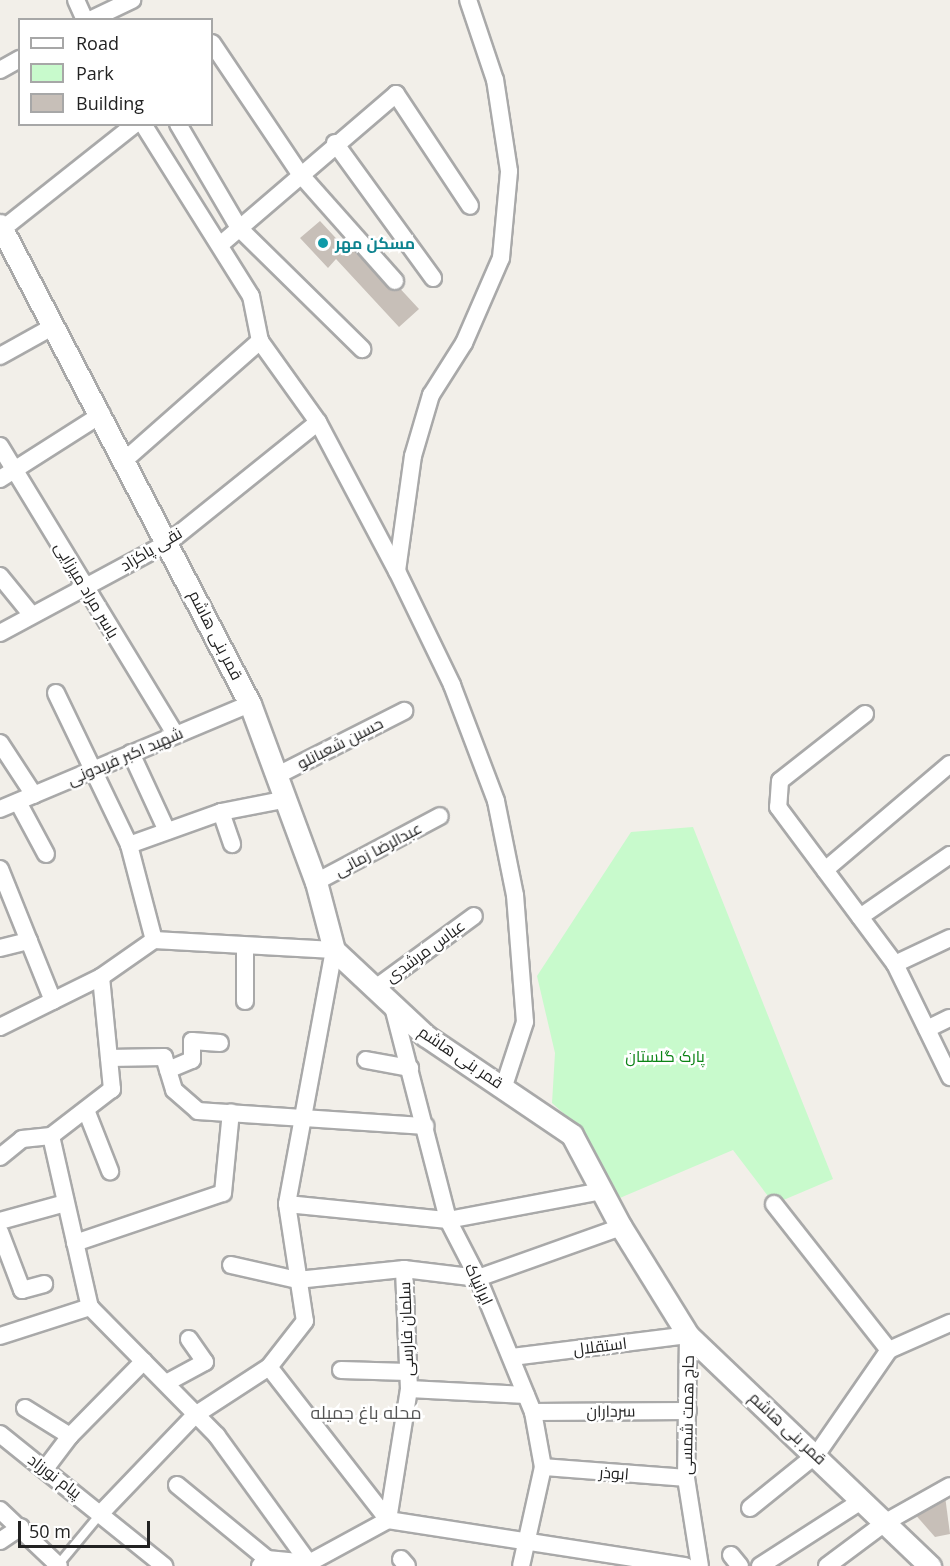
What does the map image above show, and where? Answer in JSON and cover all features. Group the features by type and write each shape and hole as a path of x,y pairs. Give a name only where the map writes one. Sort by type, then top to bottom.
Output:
{"street":[{"path":"76,0 84,18"},
{"path":"94,18 132,0"},
{"path":"397,571 413,456 431,395 464,343 501,258 510,171 495,80 468,0"},
{"path":"213,44 300,174 395,281"},
{"path":"0,70 18,60"},
{"path":"220,246 335,143 396,94 470,206"},
{"path":"1,228 132,126"},
{"path":"144,126 251,296 260,340 318,422 397,571 452,685 496,801 515,895 525,1022 504,1086"},
{"path":"179,126 239,228 362,350"},
{"path":"335,143 433,278"},
{"name":"قمر بنی هاشم","path":"1,228 126,459 250,704 276,776 282,800 316,882 334,950 377,987 426,1036 504,1086 573,1135 621,1227 688,1335 817,1454 930,1566"},
{"path":"0,356 54,326"},
{"path":"126,459 260,340"},
{"path":"0,479 102,414"},
{"name":"نقی پاکزاد","path":"0,633 31,614 169,542 318,422"},
{"name":"یاسر مراد میرزایی","path":"0,446 175,734"},
{"path":"0,576 31,614"},
{"path":"56,693 95,768 129,845 154,940"},
{"name":"شهید اکبر فریدونی","path":"0,809 250,704"},
{"name":"حسین شعبانلو","path":"276,776 404,711"},
{"path":"865,714 780,781 778,807 895,964 950,1077"},
{"path":"0,742 34,795"},
{"path":"131,753 167,831"},
{"path":"825,870 950,764"},
{"path":"129,845 220,812 282,800"},
{"path":"18,802 46,854"},
{"path":"220,812 232,844"},
{"name":"عبدالرضا زمانی","path":"316,882 440,816"},
{"path":"860,916 950,855"},
{"path":"2,878 53,1001"},
{"name":"عباس مرشدی","path":"377,987 474,916"},
{"path":"895,964 950,938"},
{"path":"0,1027 101,977 154,940 334,950 301,1118 287,1204 305,1321 269,1367 195,1415 102,1512"},
{"path":"0,948 29,941"},
{"path":"245,946 245,1000"},
{"path":"0,1157 21,1139 51,1136 112,1089 101,977"},
{"name":"ایرانپاک","path":"392,1002 426,1126 448,1220 478,1278 533,1412 543,1467 521,1566"},
{"path":"927,1029 950,1018"},
{"path":"168,1070 192,1060 192,1041 220,1043"},
{"path":"110,1058 164,1057 174,1090 198,1111 426,1126"},
{"path":"366,1060 410,1068"},
{"path":"86,1110 111,1171"},
{"path":"75,1243 223,1192 231,1112"},
{"path":"51,1136 90,1307 168,1382 195,1415 217,1436 310,1565"},
{"path":"287,1204 448,1220 601,1191"},
{"path":"0,1221 66,1203"},
{"path":"774,1204 889,1350"},
{"path":"231,1265 297,1280 404,1269 478,1278 621,1227"},
{"path":"0,1232 22,1290 44,1284"},
{"name":"سلمان فارسی","path":"388,1520 408,1380 404,1269"},
{"path":"0,1336 90,1307"},
{"path":"750,1508 817,1454 889,1350 950,1323"},
{"name":"استقلال","path":"512,1357 688,1335"},
{"name":"حاج همت شمسی","path":"688,1335 686,1478 700,1566"},
{"path":"168,1382 205,1362 189,1339"},
{"path":"45,1469 70,1436 144,1361"},
{"path":"269,1367 388,1520"},
{"path":"341,1370 408,1380"},
{"name":"سلمان فارسی","path":"408,1380 526,1395"},
{"path":"25,1408 70,1436"},
{"name":"سرداران","path":"533,1412 688,1411"},
{"name":"پیام نورزاد","path":"0,1434 102,1512 164,1566"},
{"name":"ابوذر","path":"543,1467 686,1478"},
{"path":"177,1485 263,1562 310,1565 388,1520 529,1538 685,1566"},
{"path":"827,1566 886,1522 950,1486"},
{"path":"760,1566 863,1500"},
{"path":"0,1510 21,1527 58,1565"},
{"path":"0,1541 21,1527"}],"lane":[{"path":"58,1565 102,1512"}],"green space":[{"name":"پارک گلستان","path":"693,827 833,1179 774,1204 733,1150 608,1203 581,1129 552,1103 555,1053 537,976 631,832"}],"building":[{"path":"320,221 346,249 340,256 356,241 419,309 399,327 336,259 328,268 300,238"},
{"path":"945,1496 950,1534 935,1537 913,1512"}],"place":[{"name":"مسکن مهر","path":"323,243"}],"district":[{"name":"محله باغ‌ جمیله","path":"366,1412"}]}
